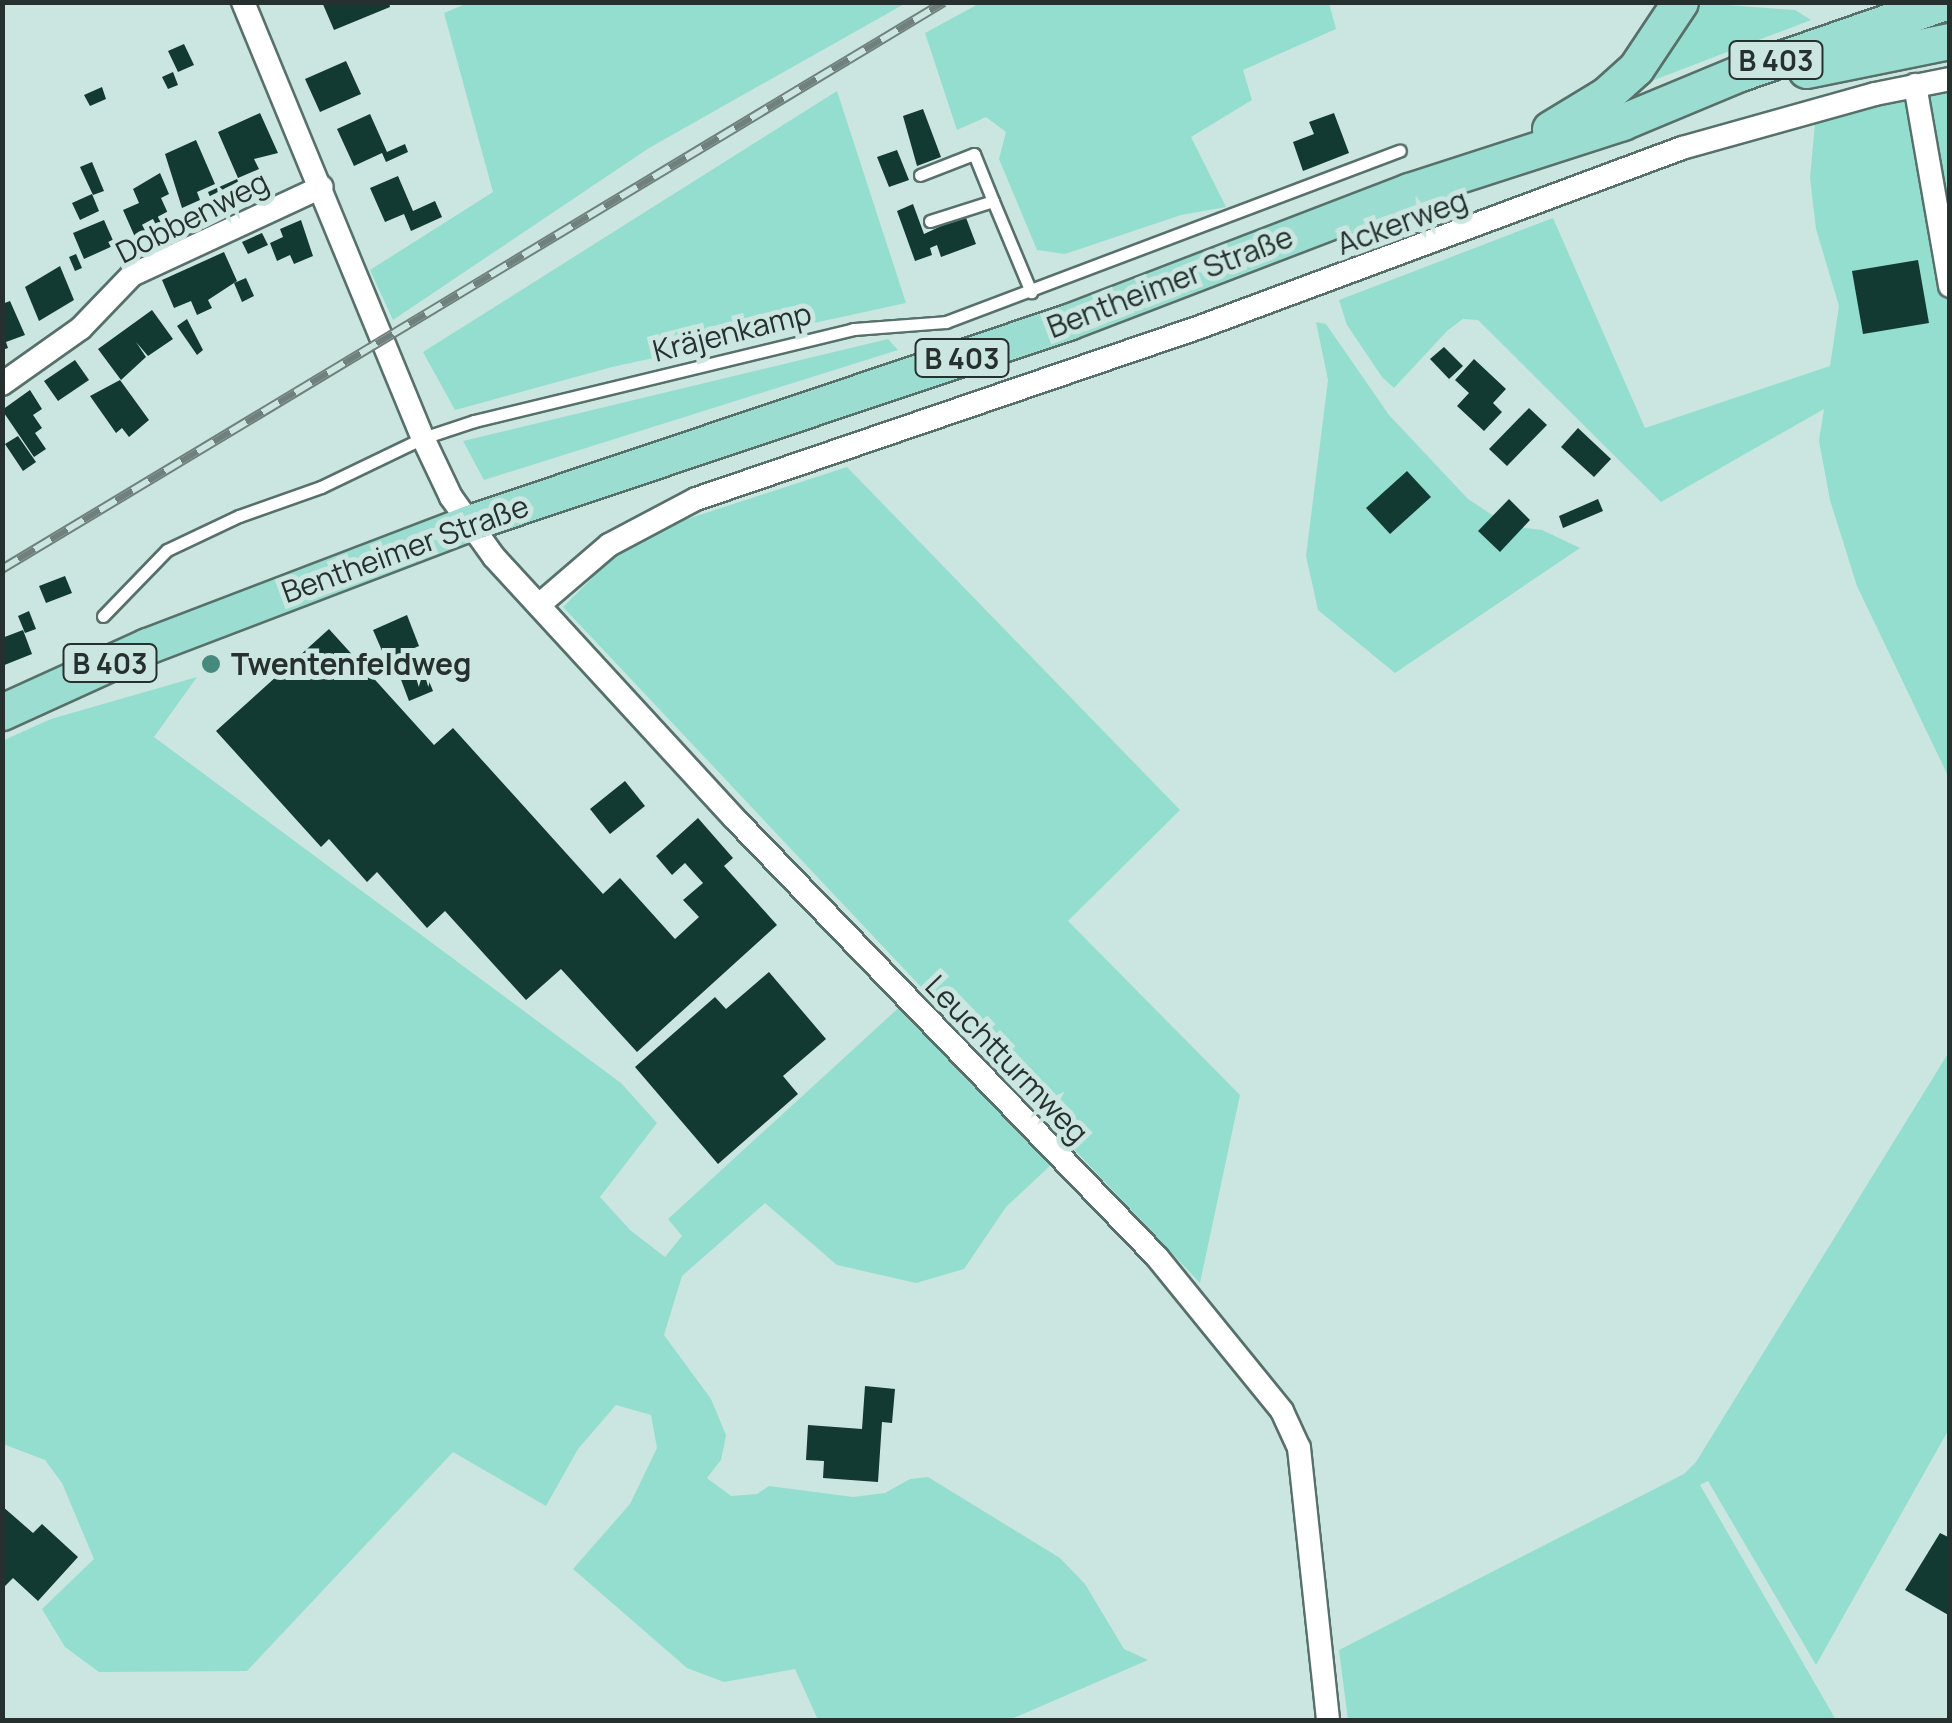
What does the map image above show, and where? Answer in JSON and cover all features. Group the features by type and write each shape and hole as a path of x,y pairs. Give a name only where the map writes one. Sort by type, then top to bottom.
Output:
{"main road":[{"name":"Bentheimer Straße","path":"2,712 147,646 469,523 1068,322 1445,180 1622,122 1740,72 1945,2"},
{"path":"1445,180 1572,119 1606,95 1652,49 1679,3"},
{"path":"1622,122 1790,73 1950,42"}],"street":[{"path":"243,2 423,438 451,497 469,523"},
{"name":"Ackerweg","path":"539,605 610,545 696,499 1200,327 1682,148 1950,79"},
{"path":"1915,85 1950,286"},
{"name":"Dobbenweg","path":"2,384 81,328 132,274 322,187"},
{"name":"Leuchtturmweg","path":"469,523 734,818 1157,1257 1282,1411 1300,1448 1328,1720"}],"lane":[{"name":"Kräjenkamp","path":"104,616 167,550 239,516 321,487 423,438 474,421 853,329 946,322 1400,150"},
{"path":"920,175 974,154 1031,292"},
{"path":"930,221 993,202"}],"green space":[{"path":"982,2 1329,3 1336,29 1243,70 1252,100 1191,137 1226,207 1181,215 1065,254 1037,250 999,159 1006,132 986,117 957,130 925,33"},
{"path":"468,3 906,3 649,148 393,320 370,270 493,192 444,13"},
{"path":"1700,3 1795,10 1811,20 1649,82"},
{"path":"1949,90 1949,778 1857,586 1830,500 1819,441 1824,409 1661,502 1478,320 1463,319 1448,330 1394,388 1382,377 1347,325 1339,300 1553,218 1645,428 1830,366 1839,306 1816,229 1810,178 1815,123 1862,107"},
{"path":"837,91 906,303 612,367 455,410 423,352"},
{"path":"1316,322 1326,324 1389,415 1468,499 1509,526 1542,530 1580,548 1395,673 1318,610 1306,556 1328,380"},
{"path":"888,339 898,350 484,480 463,441"},
{"path":"847,467 1180,810 1068,921 1240,1095 1200,1283 563,607 606,564 640,540 678,522"},
{"path":"197,677 154,737 621,1083 657,1123 600,1197 630,1230 665,1257 682,1236 668,1219 905,1002 1053,1163 1006,1207 964,1269 916,1283 837,1265 765,1203 682,1276 664,1335 711,1399 726,1435 721,1460 707,1478 731,1496 757,1494 769,1486 853,1497 885,1493 910,1479 928,1477 1060,1558 1085,1584 1124,1649 1148,1660 1009,1720 818,1720 795,1669 724,1682 687,1668 573,1569 630,1504 657,1448 651,1415 616,1405 578,1449 546,1506 453,1452 247,1671 99,1672 65,1647 42,1609 94,1559 62,1483 45,1460 3,1444 2,741 51,719"},
{"path":"1949,1052 1949,1429 1816,1665 1708,1481 1700,1485 1836,1720 1348,1720 1339,1650 1684,1474 1696,1462"}],"building":[{"path":"322,2 389,2 390,7 334,30"},
{"path":"184,44 194,65 178,72 168,51"},
{"path":"346,61 361,94 320,112 305,79"},
{"path":"173,72 178,85 168,89 162,77"},
{"path":"102,87 106,99 90,106 84,95"},
{"path":"923,109 941,157 917,166 903,116"},
{"path":"260,113 278,153 254,159 259,169 238,178 218,132"},
{"path":"1334,113 1349,153 1303,171 1293,142 1314,134 1309,122"},
{"path":"370,114 387,152 405,144 408,152 386,162 382,153 354,166 337,129"},
{"path":"196,140 215,184 197,192 200,200 182,208 165,154"},
{"path":"897,150 909,180 889,187 877,157"},
{"path":"92,162 104,191 93,195 80,167"},
{"path":"160,173 169,194 161,198 171,220 135,237 123,210 139,203 133,189"},
{"path":"398,176 413,211 435,201 442,217 411,231 404,214 385,222 370,188"},
{"path":"237,179 244,194 214,207 208,192"},
{"path":"92,194 99,211 80,220 72,203"},
{"path":"913,204 924,234 965,215 976,244 941,257 937,245 930,248 932,255 915,261 897,211"},
{"path":"104,220 115,245 84,259 73,233"},
{"path":"301,220 313,256 294,264 290,255 277,261 270,243 283,237 280,229"},
{"path":"262,233 268,245 248,254 242,242"},
{"path":"224,252 237,281 208,300 212,308 197,315 191,301 174,308 162,280"},
{"path":"76,254 82,268 75,271 69,257"},
{"path":"1918,260 1929,323 1863,334 1852,271"},
{"path":"60,266 74,300 39,321 25,287"},
{"path":"246,278 254,296 242,302 234,283"},
{"path":"10,301 25,335 6,342 8,348 2,350 2,304"},
{"path":"152,310 173,339 148,356 136,342 146,357 121,380 98,349"},
{"path":"187,319 203,350 197,355 177,326"},
{"path":"1444,347 1463,366 1449,379 1430,359"},
{"path":"1474,359 1506,389 1493,403 1502,412 1484,431 1457,406 1469,393 1455,380"},
{"path":"75,360 89,380 58,401 44,381"},
{"path":"120,380 149,420 129,437 122,428 116,433 90,396"},
{"path":"30,390 42,409 33,415 42,428 35,433 46,449 34,457 2,410"},
{"path":"1529,408 1547,425 1507,466 1489,449"},
{"path":"1578,428 1611,459 1594,477 1561,447"},
{"path":"18,436 36,462 23,471 5,444"},
{"path":"1407,471 1431,497 1390,534 1366,508"},
{"path":"1509,499 1530,520 1500,552 1478,531"},
{"path":"1598,499 1603,511 1563,528 1559,516"},
{"path":"65,576 72,593 46,603 39,586"},
{"path":"29,611 36,629 25,633 18,616"},
{"path":"407,615 419,646 386,660 373,630"},
{"path":"329,629 434,745 453,728 603,894 620,878 675,939 699,917 683,900 703,883 685,863 672,875 656,856 698,818 733,858 724,866 777,925 637,1052 561,969 526,1000 445,911 427,928 377,872 367,882 329,839 321,847 216,731"},
{"path":"23,630 32,654 2,666 2,638"},
{"path":"420,659 433,691 409,701 397,669"},
{"path":"625,781 645,806 610,834 590,809"},
{"path":"769,972 826,1039 783,1076 798,1094 718,1164 635,1067 715,997 726,1009"},
{"path":"865,1386 895,1389 892,1423 882,1422 878,1482 823,1478 824,1461 806,1460 808,1425 862,1429"},
{"path":"2,1506 33,1533 42,1524 78,1557 38,1601 13,1578 2,1589"},
{"path":"1940,1533 1950,1538 1950,1616 1905,1590"}],"railway":[{"path":"2,569 944,2"}],"place":[{"name":"Twentenfeldweg","path":"211,664"}]}
